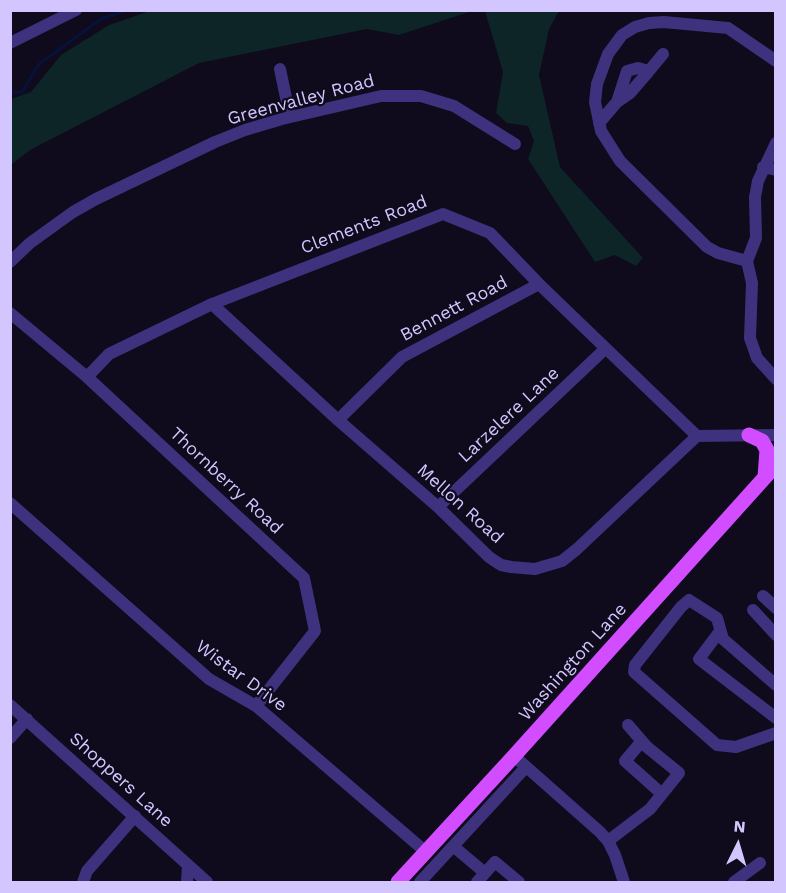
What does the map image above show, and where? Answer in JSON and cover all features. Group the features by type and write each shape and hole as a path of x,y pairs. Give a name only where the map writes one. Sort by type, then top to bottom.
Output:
{"main road":[{"path":"749,435 762,441 767,450 770,471"},
{"name":"Washington Lane","path":"398,882 770,471"}],"street":[{"path":"10,43 76,10"},
{"path":"747,261 712,251 620,161 604,137 598,123 596,93 604,61 622,35 641,25 663,22 728,28 776,61"},
{"path":"598,123 617,102 627,71 638,68 649,70 663,54"},
{"path":"280,69 290,117"},
{"name":"Greenvalley Road","path":"10,262 30,243 73,212 96,199 215,142 245,130 290,117 381,96 422,96 454,106 514,144"},
{"path":"776,143 769,168 758,181 755,196 756,238 747,261 752,283 750,338 757,358 776,379"},
{"name":"Clements Road","path":"87,377 109,354 212,304 443,214 490,234 605,349 697,436"},
{"name":"Bennett Road","path":"338,420 402,357 539,284"},
{"name":"Mellon Road","path":"212,304 338,420 438,507 489,557 501,565 526,570 552,566 562,561 697,436"},
{"name":"Thornberry Road","path":"10,313 87,377 304,578 315,631 256,706"},
{"name":"Larzelere Lane","path":"438,507 605,349"},
{"path":"697,436 776,435"},
{"name":"Wistar Drive","path":"10,503 209,679 256,706 426,852"},
{"path":"763,596 776,608"},
{"path":"776,685 723,639 717,618 690,600 681,606 635,665 634,672 717,745 736,747 776,734"},
{"path":"753,610 776,635"},
{"path":"720,631 699,659 776,718"},
{"name":"Shoppers Lane","path":"10,705 207,882"},
{"path":"10,738 27,719"},
{"path":"608,841 650,809 679,773 642,741 628,725"},
{"path":"642,741 625,761 662,794"},
{"path":"514,756 608,841 624,882"},
{"path":"420,882 526,767"},
{"path":"83,882 87,871 135,816"},
{"path":"453,846 481,878 495,862 519,882"},
{"path":"734,882 760,863"},
{"path":"187,882 189,866"}],"green space":[{"path":"150,11 472,11 399,35 367,29 199,63 30,150 11,165 11,99 31,92 61,55 109,25"},
{"path":"485,11 559,11 549,29 539,75 560,167 643,258 636,266 615,255 595,262 528,159 534,141 528,126 507,123 496,113 503,72"}],"waterway":[{"path":"10,92 22,92 39,64 101,19 127,10"}]}
